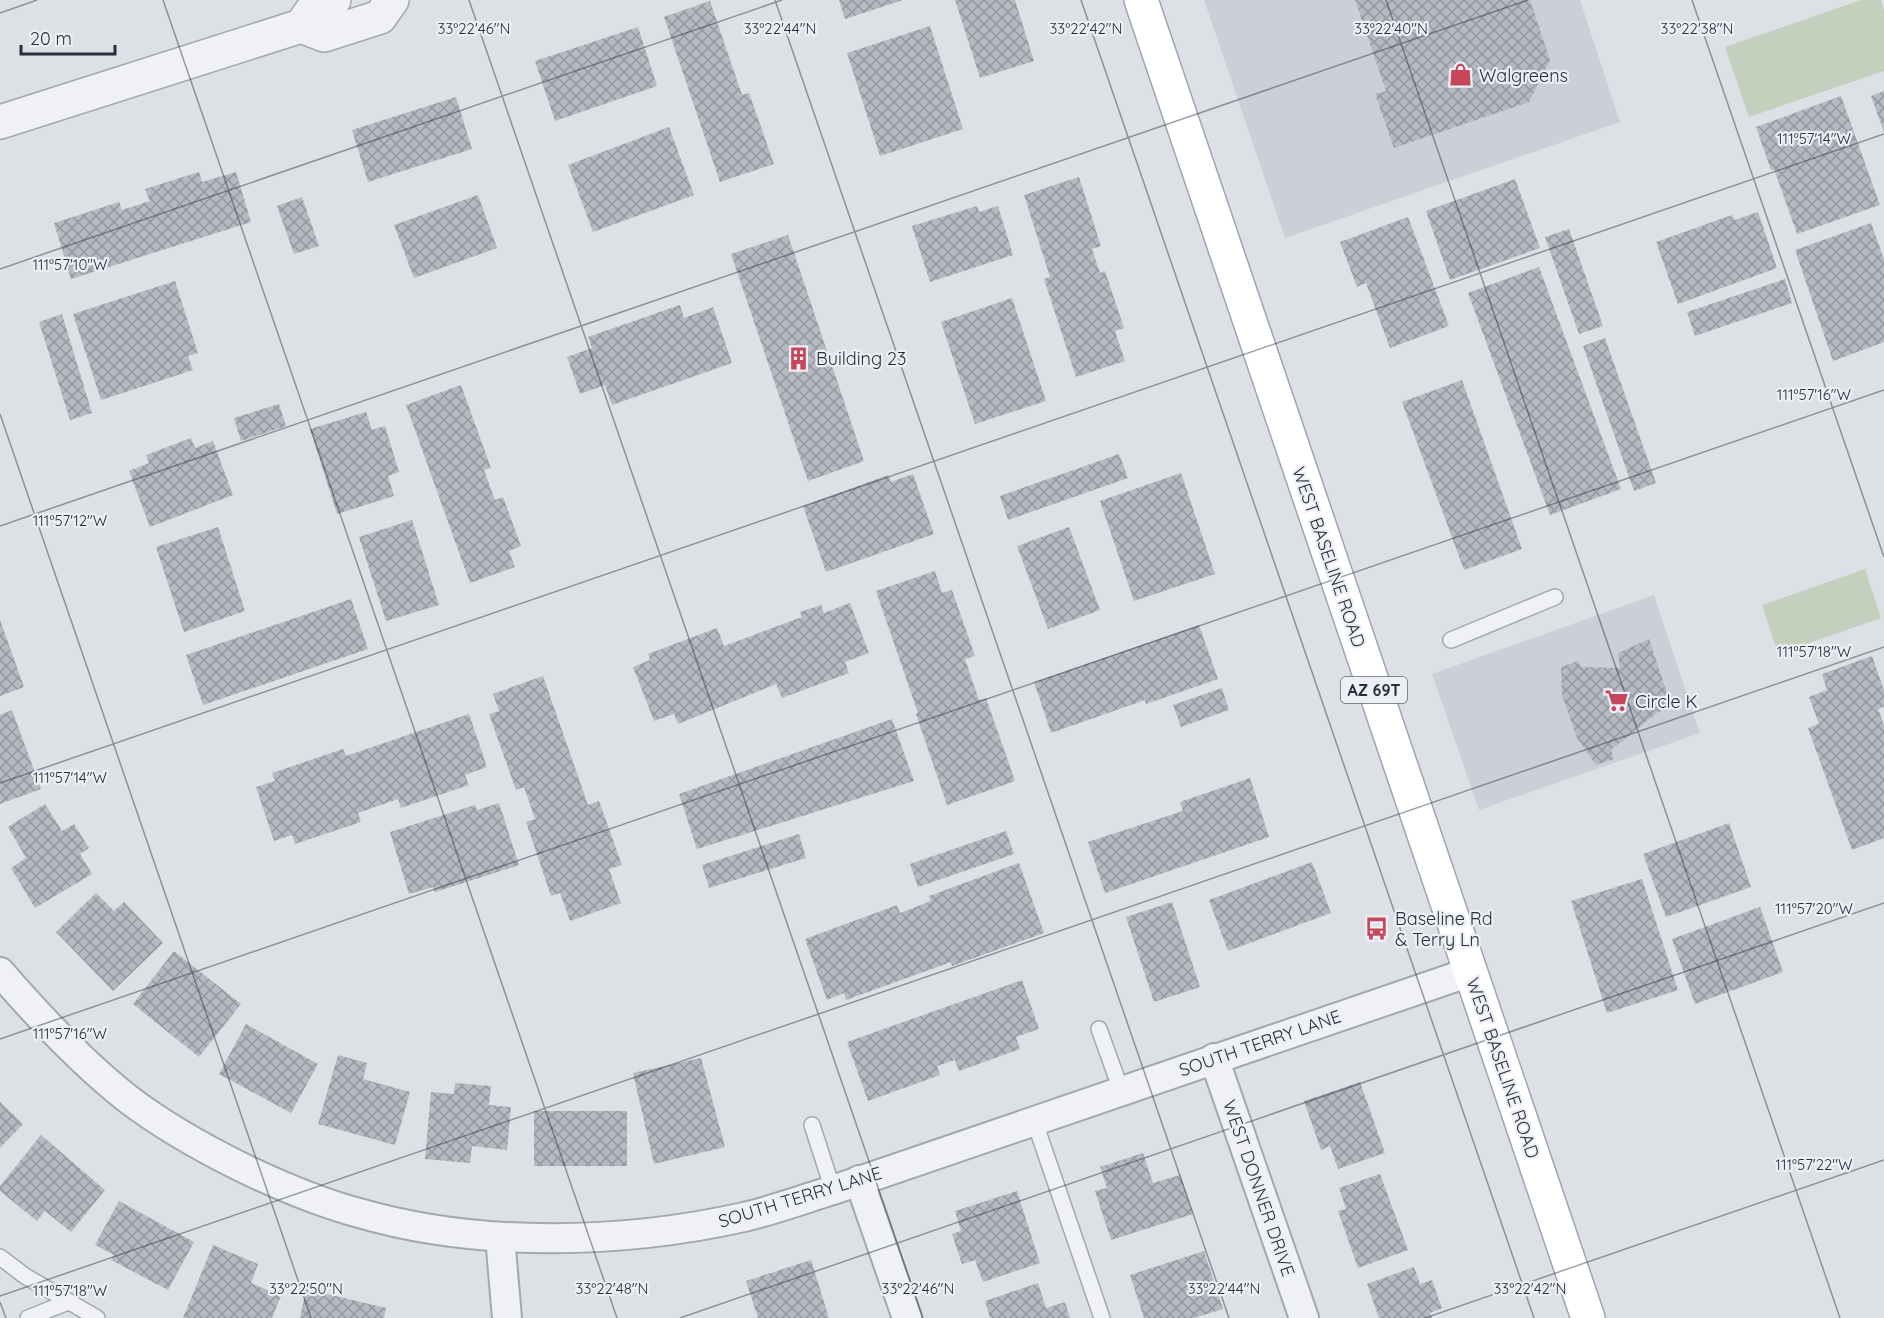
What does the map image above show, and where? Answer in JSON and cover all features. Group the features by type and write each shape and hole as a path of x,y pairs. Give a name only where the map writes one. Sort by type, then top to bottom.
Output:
{"main road":[{"name":"WEST BASELINE ROAD","path":"1141,0 1588,1318"}],"street":[{"path":"0,122 300,26 315,6 334,0"},
{"path":"300,26 324,35 380,17 392,0"},
{"name":"SOUTH TERRY LANE","path":"0,972 64,1042 121,1092 201,1147 281,1187 360,1214 424,1227 500,1237 599,1238 746,1217 833,1190 1470,972"},
{"name":"WEST DONNER DRIVE","path":"1214,1058 1304,1318"},
{"path":"859,1180 907,1318"},
{"path":"500,1237 507,1318"}],"lane":[{"path":"1451,640 1555,597"},
{"path":"1099,1029 1120,1090"},
{"path":"1034,1120 1102,1318"},
{"path":"812,1125 833,1190"},
{"path":"0,1257 25,1276 97,1318"},
{"path":"28,1318 68,1302"}],"shaded area":[{"path":"1204,0 1580,0 1620,122 1285,238"},
{"path":"1654,595 1700,733 1479,810 1432,674"}],"green space":[{"path":"1861,0 1881,0 1884,10 1884,71 1749,117 1725,47"},
{"path":"1865,569 1881,618 1778,654 1762,605"}],"building":[{"path":"839,0 903,0 845,19"},
{"path":"955,0 1015,0 1034,61 980,78"},
{"name":"Walgreens","path":"1355,0 1530,0 1550,60 1529,102 1394,148 1375,94 1386,91"},
{"path":"710,1 742,95 749,93 774,164 720,182 664,17"},
{"path":"930,26 963,129 880,156 847,53"},
{"path":"638,27 657,86 555,121 535,61"},
{"path":"1884,91 1884,132 1871,96"},
{"path":"1841,96 1880,205 1797,234 1756,127"},
{"path":"456,97 472,149 368,182 352,130"},
{"path":"669,127 694,195 593,232 568,165"},
{"path":"199,172 202,182 236,172 251,222 71,279 54,223 119,202 122,210 150,201 145,189"},
{"path":"1079,177 1101,246 1092,249 1100,273 1105,271 1124,328 1115,331 1125,361 1076,377 1044,279 1050,277 1024,195"},
{"path":"1515,179 1540,248 1450,280 1426,211"},
{"path":"478,195 497,248 414,278 394,225"},
{"path":"302,197 319,246 294,254 277,206"},
{"path":"977,206 979,212 998,206 1013,255 930,282 912,226"},
{"path":"1758,212 1777,268 1678,304 1656,242 1732,215 1735,220"},
{"path":"1408,217 1449,326 1390,348 1366,283 1357,287 1340,242"},
{"path":"1871,223 1884,259 1884,342 1833,361 1795,250"},
{"path":"1569,229 1603,326 1579,334 1545,237"},
{"name":"Building 23","path":"788,235 864,461 808,481 731,254"},
{"path":"1539,267 1621,489 1550,515 1468,293"},
{"path":"1785,279 1792,303 1695,336 1687,312"},
{"path":"175,281 198,353 188,356 193,370 101,400 73,314"},
{"path":"1012,298 1046,401 975,424 941,322"},
{"path":"680,305 684,318 713,307 732,363 612,405 605,385 580,394 567,357 592,348 588,337"},
{"path":"62,314 92,413 70,420 39,322"},
{"path":"1605,338 1656,483 1634,491 1583,346"},
{"path":"1462,380 1522,549 1464,570 1402,402"},
{"path":"461,385 491,468 484,470 495,500 503,497 521,546 509,551 515,567 470,583 406,405"},
{"path":"279,404 286,426 241,441 234,418"},
{"path":"366,412 372,430 385,426 399,472 388,476 394,496 337,514 310,429"},
{"path":"191,438 195,448 213,441 233,495 150,527 129,471 149,463 146,455"},
{"path":"1119,454 1128,478 1008,520 1000,496"},
{"path":"1181,473 1215,574 1134,601 1100,501"},
{"path":"913,474 934,534 826,572 803,506 888,475 891,482"},
{"path":"412,520 439,605 386,621 359,537"},
{"path":"218,527 245,611 184,632 156,547"},
{"path":"1069,527 1100,610 1048,629 1017,546"},
{"path":"935,571 942,593 952,590 975,656 965,659 979,700 986,698 1015,781 947,805 876,591"},
{"path":"351,599 368,649 203,705 186,655"},
{"path":"850,603 869,653 845,662 849,673 782,698 776,684 678,724 674,714 654,721 633,667 650,660 648,654 717,628 724,646 802,617 800,612 821,605 824,613"},
{"path":"0,620 24,687 0,696"},
{"path":"1199,625 1218,679 1146,704 1145,700 1051,733 1034,682"},
{"name":"Circle K","path":"1649,639 1672,708 1658,712 1611,750 1614,759 1596,765 1577,738 1562,695 1561,667 1578,661 1581,667 1620,668 1618,653"},
{"path":"1872,656 1884,690 1884,707 1878,709 1884,725 1884,838 1852,850 1808,728 1819,724 1809,697 1827,690 1822,674"},
{"path":"543,676 588,805 599,801 622,865 609,869 621,903 570,921 560,893 551,896 526,822 535,819 524,787 516,790 489,714 499,711 493,694"},
{"path":"1222,688 1229,710 1181,727 1173,705"},
{"path":"12,710 41,789 0,804 0,715"},
{"path":"469,714 487,767 465,775 469,785 401,808 398,799 358,813 361,822 295,844 292,835 274,841 256,787 275,781 272,773 343,749 346,756"},
{"path":"892,719 914,781 697,849 679,794"},
{"path":"1250,778 1269,837 1105,893 1088,842 1183,811 1180,802"},
{"path":"499,803 519,865 435,892 433,887 409,894 390,832 475,805 477,810"},
{"path":"45,804 62,831 74,824 89,848 80,854 92,874 35,908 11,868 26,858 8,827"},
{"path":"1729,823 1751,887 1666,917 1643,854"},
{"path":"1006,831 1014,854 918,887 910,864"},
{"path":"799,834 806,858 709,888 702,865"},
{"path":"1312,862 1331,913 1228,951 1209,900"},
{"path":"1019,863 1044,933 952,966 951,962 846,1000 844,993 827,1000 805,939 897,905 900,913 931,901 929,896"},
{"path":"1642,879 1678,990 1607,1013 1571,901"},
{"path":"96,893 114,911 124,902 163,943 113,991 56,932"},
{"path":"1172,902 1200,987 1154,1002 1126,917"},
{"path":"1760,907 1783,972 1695,1004 1672,939"},
{"path":"174,951 241,1004 199,1057 133,1004"},
{"path":"1022,980 1039,1029 1016,1037 1020,1049 959,1071 955,1060 937,1066 940,1075 868,1101 847,1042"},
{"path":"246,1024 318,1064 291,1113 219,1074"},
{"path":"338,1055 367,1063 363,1079 410,1092 395,1145 318,1124"},
{"path":"701,1058 725,1147 654,1164 633,1073"},
{"path":"1360,1082 1385,1153 1338,1169 1330,1146 1321,1150 1304,1101"},
{"path":"455,1083 491,1086 489,1105 511,1107 507,1150 472,1146 470,1163 425,1159 431,1092 454,1094"},
{"path":"0,1102 23,1124 0,1148"},
{"path":"534,1111 627,1111 627,1166 534,1166"},
{"path":"41,1135 105,1190 71,1232 45,1211 37,1221 0,1191 0,1186"},
{"path":"1143,1153 1153,1183 1180,1175 1193,1214 1111,1240 1095,1191 1107,1188 1100,1167"},
{"path":"1380,1174 1408,1250 1358,1268 1338,1211 1346,1209 1339,1188"},
{"path":"1017,1191 1040,1263 983,1282 975,1260 962,1264 952,1234 961,1231 955,1211"},
{"path":"119,1201 194,1242 168,1290 111,1260 114,1255 95,1245"},
{"path":"213,1245 258,1264 251,1283 281,1296 272,1318 183,1318"},
{"path":"1204,1251 1223,1309 1194,1318 1144,1318 1130,1275"},
{"path":"811,1260 829,1318 758,1318 746,1281"},
{"path":"1414,1267 1420,1284 1432,1280 1442,1308 1430,1313 1432,1318 1379,1318 1367,1284"},
{"path":"1038,1283 1046,1308 1065,1302 1070,1318 990,1318 985,1301"},
{"path":"306,1289 386,1308 384,1318 300,1318"}],"place":[{"name":"Walgreens","path":"1461,75"},
{"name":"Building 23","path":"798,358"},
{"name":"Circle K","path":"1617,701"},
{"name":"Baseline Rd & Terry Ln","path":"1377,928"}]}
